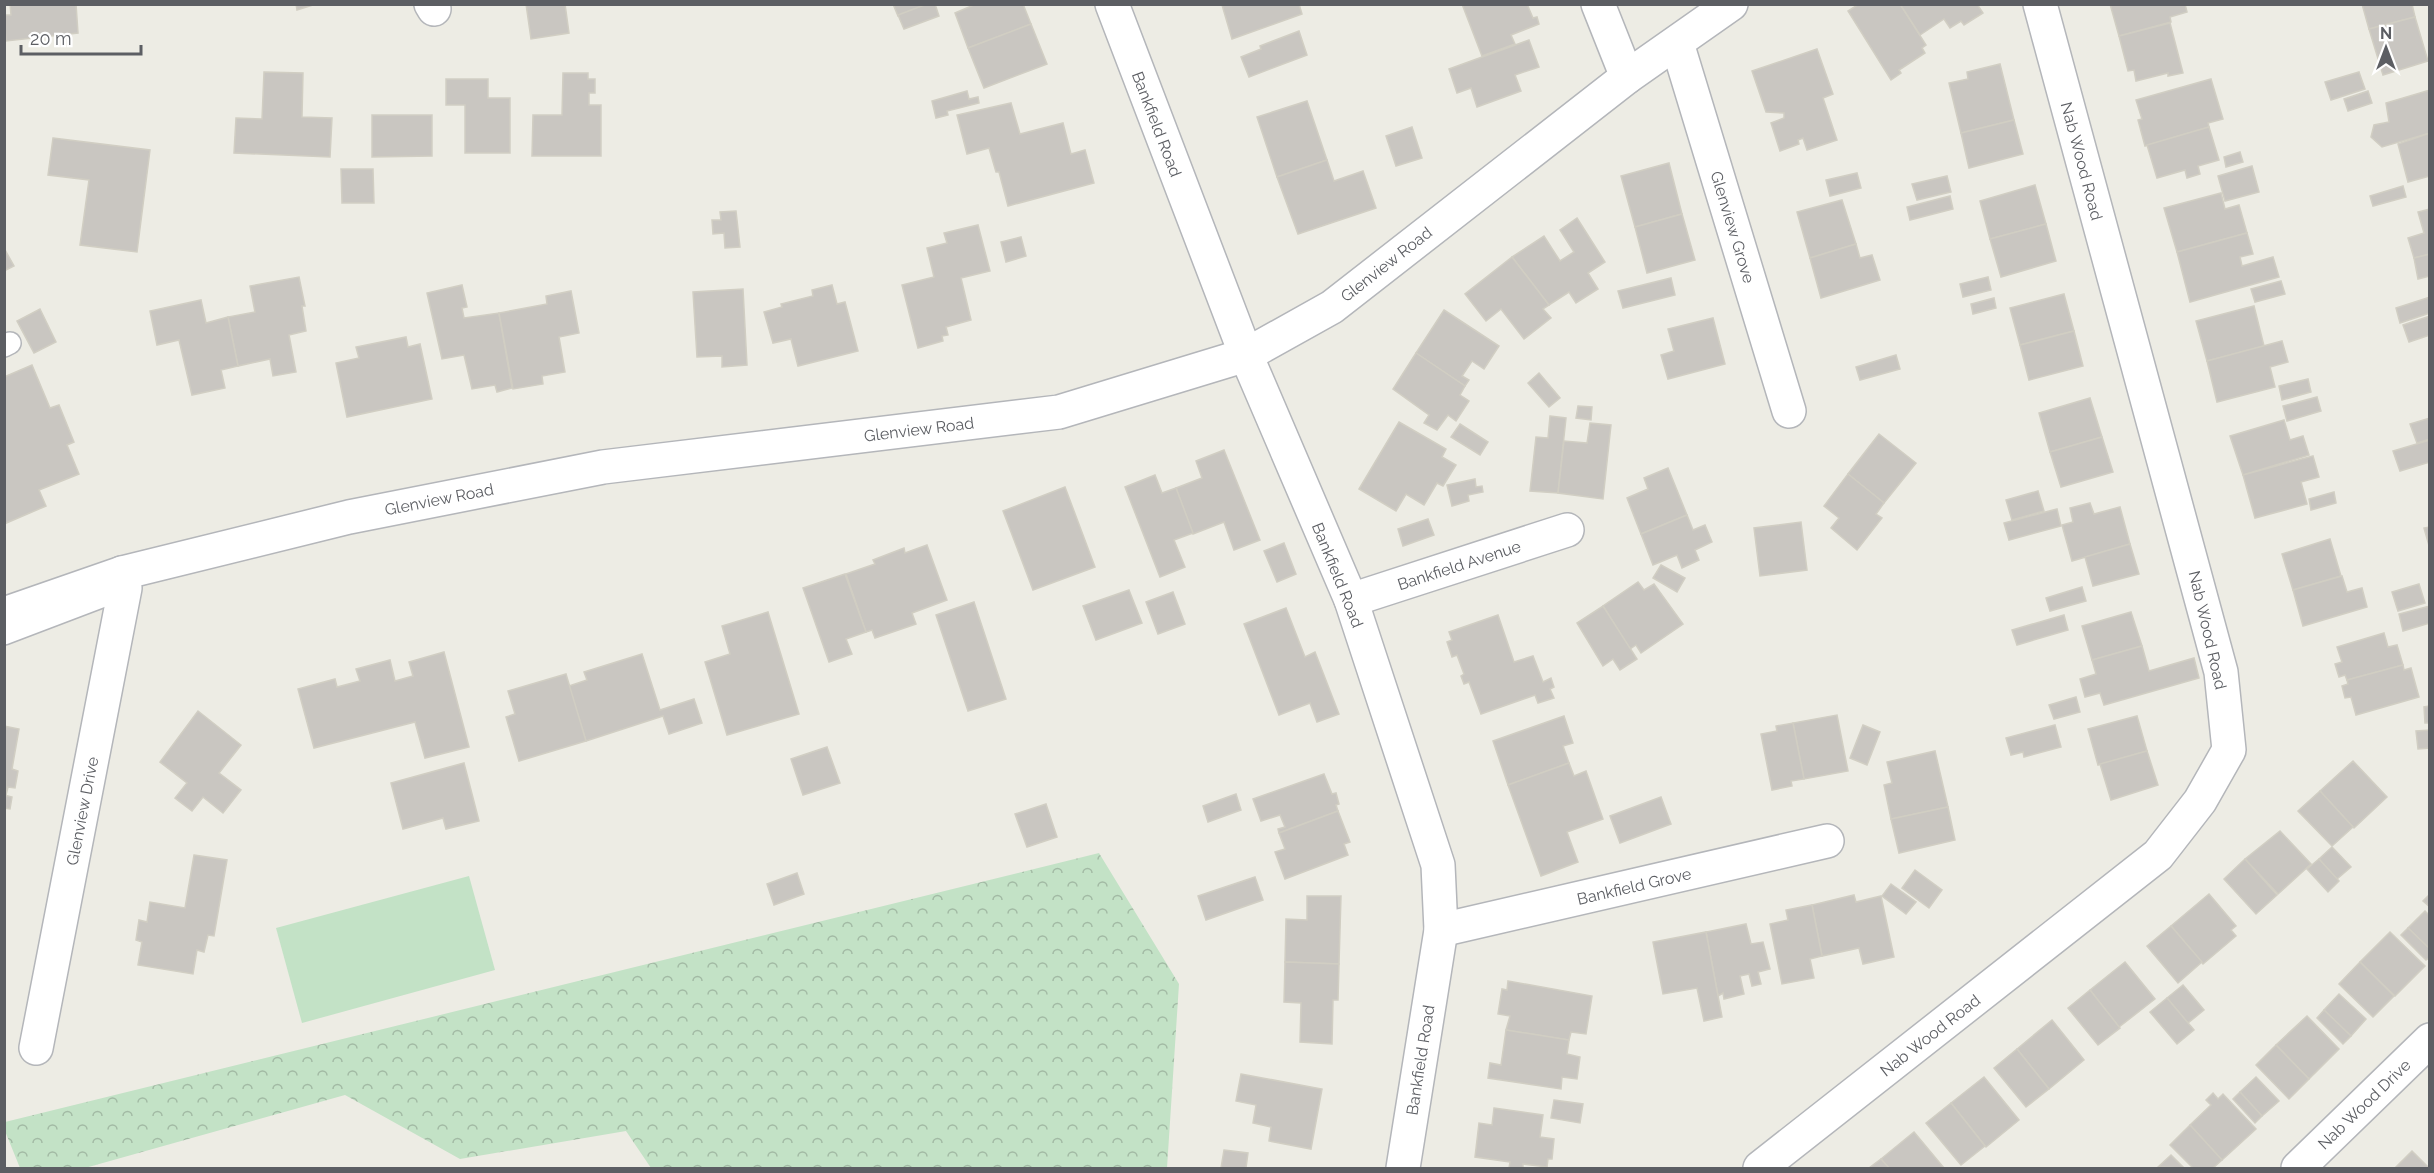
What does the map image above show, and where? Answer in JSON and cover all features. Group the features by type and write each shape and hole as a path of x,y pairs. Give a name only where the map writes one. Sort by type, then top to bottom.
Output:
{"street":[{"name":"Bankfield Road","path":"1112,4 1246,355 1351,600 1438,866 1441,930 1403,1168"},
{"path":"1598,4 1627,77"},
{"name":"Glenview Road","path":"4,614 349,517 603,467 1059,412 1246,355 1332,307 1627,77 1731,4"},
{"name":"Nab Wood Road","path":"1760,1168 2158,855 2200,801 2229,750 2221,672 2040,4"},
{"name":"Glenview Grove","path":"1677,43 1790,411"},
{"name":"Bankfield Avenue","path":"1351,600 1567,530"},
{"name":"Glenview Drive","path":"36,1048 123,580"},
{"name":"Bankfield Grove","path":"1441,930 1827,842"},
{"name":"Nab Wood Drive","path":"2298,1168 2430,1040"}],"lane":[{"path":"4,634 123,580"}],"green space":[{"path":"1099,853 1179,984 1167,1168 651,1168 626,1131 460,1159 345,1095 85,1168 20,1168 5,1131 5,1122"},
{"path":"469,876 495,970 302,1023 276,928"}],"building":[{"path":"10,4 76,4 78,33 6,41 4,15 11,15"},
{"path":"296,4 316,4 297,10"},
{"path":"526,4 565,4 569,33 531,39"},
{"path":"893,4 927,4 898,16"},
{"path":"927,4 935,4 939,16 904,29 898,15"},
{"path":"976,4 1023,4 1031,24 968,48 955,13"},
{"path":"1299,4 1302,14 1232,39 1222,5"},
{"path":"1462,4 1527,4 1533,18 1537,17 1539,24 1511,35 1515,44 1482,56"},
{"path":"1859,4 1900,4 1926,45 1922,48 1925,53 1899,70 1901,73 1891,80 1848,11"},
{"path":"1900,4 1977,4 1983,13 1964,25 1961,21 1950,28 1944,19 1920,35"},
{"path":"2110,4 2185,4 2187,12 2170,17 2171,22 2119,36"},
{"path":"2362,4 2412,4 2415,17 2369,29"},
{"path":"2415,17 2428,61 2383,75 2369,29"},
{"path":"2170,23 2183,73 2168,76 2168,73 2136,81 2134,70 2128,71 2119,36"},
{"path":"1031,24 1047,64 984,88 968,48"},
{"path":"1299,31 1307,55 1249,77 1241,57 1261,49 1260,46"},
{"path":"1529,40 1539,67 1515,75 1521,91 1477,107 1471,88 1457,93 1449,69"},
{"path":"1817,49 1833,94 1823,98 1837,140 1807,150 1803,138 1798,140 1799,144 1780,151 1771,123 1784,118 1784,113 1766,112 1752,71"},
{"path":"2000,64 2014,120 1961,133 1949,83 1968,79 1967,72"},
{"path":"264,72 303,73 302,117 332,118 330,157 234,153 236,118 262,119"},
{"path":"2359,72 2365,89 2331,100 2325,82"},
{"path":"563,73 588,73 588,79 595,79 595,93 589,93 589,105 601,105 601,156 532,156 533,115 562,115"},
{"path":"446,79 488,79 488,98 510,98 510,153 465,153 465,105 446,105"},
{"path":"2211,79 2223,119 2208,123 2209,127 2145,146 2138,120 2142,119 2136,100"},
{"path":"2430,90 2430,133 2382,147 2371,137 2374,125 2389,122 2386,103"},
{"path":"967,91 969,99 978,97 979,103 947,111 948,115 936,118 932,101"},
{"path":"2368,91 2372,103 2348,111 2344,99"},
{"path":"1307,101 1327,160 1277,177 1257,117"},
{"path":"1011,103 1020,134 1063,123 1071,154 1085,150 1094,183 1008,206 999,172 996,172 989,148 967,154 957,115"},
{"path":"372,115 432,115 432,156 372,157"},
{"path":"2014,120 2023,154 1969,168 1961,133"},
{"path":"1412,127 1422,158 1396,166 1386,136"},
{"path":"2209,127 2219,160 2198,166 2200,174 2187,178 2185,170 2157,178 2147,145"},
{"path":"2430,133 2430,176 2408,182 2398,144"},
{"path":"53,138 150,150 137,252 80,245 89,180 48,175"},
{"path":"2240,152 2243,162 2226,167 2224,157"},
{"path":"1327,160 1334,181 1363,171 1376,208 1298,234 1277,177"},
{"path":"1669,163 1682,214 1635,227 1621,176"},
{"path":"2252,166 2259,192 2225,201 2218,176"},
{"path":"341,169 373,169 374,203 342,203"},
{"path":"1857,173 1861,188 1830,196 1826,180"},
{"path":"1947,176 1951,192 1917,200 1912,184"},
{"path":"2035,185 2046,224 1990,239 1980,201"},
{"path":"2403,186 2406,197 2373,206 2370,196"},
{"path":"2221,193 2225,209 2239,205 2247,233 2177,252 2164,208"},
{"path":"1950,196 1953,209 1910,220 1907,207"},
{"path":"1842,200 1856,244 1810,258 1797,212"},
{"path":"2430,209 2430,254 2414,258 2408,238 2424,233 2418,212"},
{"path":"736,211 740,247 725,248 724,233 713,234 712,220 721,220 720,212"},
{"path":"1682,214 1695,260 1647,273 1635,227"},
{"path":"1577,218 1605,262 1588,273 1598,289 1576,303 1569,292 1549,305 1512,257 1544,236 1560,261 1574,252 1560,230"},
{"path":"2046,224 2056,261 2001,277 1990,239"},
{"path":"978,225 990,271 961,278 971,320 946,327 948,335 942,336 943,341 918,348 902,285 934,277 927,248 947,243 944,233"},
{"path":"2247,233 2253,254 2240,257 2242,266 2273,257 2279,277 2190,302 2177,252"},
{"path":"1021,237 1026,256 1006,262 1001,242"},
{"path":"1856,244 1860,258 1872,255 1880,280 1821,298 1810,258"},
{"path":"4,248 14,266 4,271"},
{"path":"2430,254 2430,276 2418,279 2414,258"},
{"path":"1512,257 1549,305 1543,309 1551,318 1524,339 1501,309 1486,321 1465,294"},
{"path":"299,277 305,306 302,306 306,331 289,335 296,372 273,376 270,359 238,366 228,317 255,312 250,286"},
{"path":"1988,277 1991,290 1963,297 1960,284"},
{"path":"1671,278 1675,295 1623,308 1618,291"},
{"path":"2281,281 2285,294 2255,302 2251,289"},
{"path":"462,285 467,307 462,308 464,318 499,313 512,388 497,392 495,385 472,389 464,355 442,359 427,293"},
{"path":"832,285 837,304 845,302 858,351 798,366 791,339 773,343 764,312 782,307 781,304 813,296 812,290"},
{"path":"743,289 747,365 722,367 722,356 697,357 693,292"},
{"path":"571,291 579,333 559,337 565,372 542,376 543,384 513,389 499,313 547,304 546,296"},
{"path":"2064,294 2074,331 2020,345 2010,308"},
{"path":"2430,297 2430,313 2400,323 2396,308"},
{"path":"1994,298 1996,308 1973,314 1971,304"},
{"path":"201,300 206,323 228,317 238,366 221,370 225,388 192,395 179,340 157,345 150,311"},
{"path":"2254,306 2264,346 2207,361 2196,321"},
{"path":"40,309 56,342 34,353 17,321"},
{"path":"1444,310 1499,346 1484,369 1472,361 1462,376 1469,380 1465,386 1416,353"},
{"path":"2430,316 2430,335 2409,342 2403,325"},
{"path":"1713,318 1725,364 1668,379 1661,355 1674,351 1668,329"},
{"path":"2074,331 2083,366 2029,380 2020,345"},
{"path":"406,337 408,347 420,344 432,399 347,417 336,363 359,358 356,347"},
{"path":"2282,341 2288,362 2270,367 2275,387 2217,402 2207,361"},
{"path":"1416,353 1465,386 1460,395 1469,401 1456,421 1448,415 1437,430 1424,423 1429,415 1393,389"},
{"path":"1896,355 1900,369 1860,380 1856,367"},
{"path":"32,365 50,408 59,405 74,442 67,445 79,474 39,490 46,506 4,524 4,377"},
{"path":"1539,373 1560,398 1549,407 1528,383"},
{"path":"2308,379 2311,392 2282,400 2279,386"},
{"path":"2317,397 2321,411 2287,421 2283,406"},
{"path":"2090,398 2102,437 2050,452 2039,413"},
{"path":"1578,406 1592,407 1591,420 1576,418"},
{"path":"1550,416 1566,418 1558,493 1530,491 1536,437 1548,438"},
{"path":"2430,418 2430,439 2417,443 2410,424"},
{"path":"2284,420 2290,440 2303,436 2309,455 2243,475 2230,436"},
{"path":"1399,422 1446,449 1442,457 1456,465 1443,486 1437,483 1424,505 1406,494 1396,511 1359,489"},
{"path":"1590,423 1611,425 1603,499 1558,493 1564,441 1587,443"},
{"path":"1460,424 1488,442 1480,455 1451,437"},
{"path":"1879,434 1916,463 1884,503 1848,474"},
{"path":"2102,437 2113,472 2061,487 2050,452"},
{"path":"2430,440 2430,462 2400,471 2393,451"},
{"path":"1224,450 1260,540 1234,550 1224,522 1193,534 1176,488 1202,478 1196,461"},
{"path":"2313,456 2319,477 2301,482 2307,504 2255,518 2243,475"},
{"path":"1668,468 1687,515 1641,534 1627,498 1648,489 1644,478"},
{"path":"1848,474 1884,503 1876,514 1882,518 1857,550 1831,528 1839,518 1824,506"},
{"path":"1155,475 1162,493 1176,488 1193,533 1174,540 1185,567 1160,577 1125,487"},
{"path":"1475,479 1476,487 1482,486 1483,492 1468,495 1469,501 1452,506 1447,485"},
{"path":"1065,487 1095,567 1033,590 1003,511"},
{"path":"2038,491 2044,511 2012,520 2006,500"},
{"path":"2334,492 2336,503 2311,510 2309,499"},
{"path":"2090,503 2094,514 2120,507 2130,544 2072,561 2062,525 2073,522 2070,508"},
{"path":"2057,509 2061,526 2009,540 2004,523"},
{"path":"1687,515 1693,530 1705,525 1712,542 1695,550 1699,560 1682,568 1677,555 1653,565 1641,534"},
{"path":"1428,519 1434,535 1403,546 1398,529"},
{"path":"1801,522 1807,570 1760,576 1754,528"},
{"path":"2430,527 2430,549 2424,528"},
{"path":"2330,539 2341,576 2293,590 2282,554"},
{"path":"1284,543 1296,574 1277,582 1264,551"},
{"path":"2130,544 2139,574 2093,586 2085,557"},
{"path":"927,545 947,600 912,613 916,624 875,638 872,630 866,632 846,574 875,564 873,560 904,548 905,553"},
{"path":"1661,565 1685,578 1677,592 1653,578"},
{"path":"845,574 866,632 846,639 852,654 829,662 803,588"},
{"path":"2342,576 2347,592 2362,588 2367,607 2303,626 2293,590"},
{"path":"1638,582 1644,590 1654,584 1683,624 1641,653 1636,645 1630,649 1603,606"},
{"path":"2419,584 2425,603 2398,611 2392,592"},
{"path":"2082,587 2086,601 2050,611 2046,598"},
{"path":"1129,590 1142,623 1096,640 1083,606"},
{"path":"1173,592 1185,624 1158,634 1146,602"},
{"path":"974,602 1006,699 968,711 936,615"},
{"path":"1603,606 1637,659 1620,670 1613,659 1603,666 1577,623"},
{"path":"2430,606 2430,623 2403,631 2399,614"},
{"path":"1286,608 1305,657 1315,652 1339,714 1317,722 1310,703 1279,715 1244,624"},
{"path":"768,612 799,714 727,735 705,662 730,654 722,626"},
{"path":"2131,612 2142,646 2092,660 2082,626"},
{"path":"1498,615 1514,662 1533,656 1543,682 1551,678 1554,687 1550,689 1554,698 1538,703 1535,695 1481,714 1469,682 1464,684 1461,676 1464,674 1457,655 1452,657 1447,642 1452,640 1449,632"},
{"path":"2064,615 2068,630 2017,645 2012,630"},
{"path":"2384,633 2388,647 2397,645 2403,665 2347,680 2345,675 2339,677 2335,664 2342,662 2337,647"},
{"path":"2142,646 2149,671 2194,658 2199,678 2104,705 2100,693 2085,697 2080,679 2096,674 2092,660"},
{"path":"444,652 469,747 425,758 415,722 314,748 298,689 335,679 337,687 360,681 356,669 390,660 395,681 413,676 409,662"},
{"path":"642,654 660,710 694,699 702,723 669,734 663,716 586,741 569,686 587,680 584,672"},
{"path":"2403,665 2404,670 2411,668 2419,697 2356,715 2351,697 2345,698 2342,686 2348,684 2347,680"},
{"path":"566,674 586,741 519,761 506,717 515,714 508,691"},
{"path":"2076,697 2080,712 2054,719 2049,705"},
{"path":"2430,706 2430,723 2425,723 2424,707"},
{"path":"198,711 241,745 219,773 241,790 223,813 203,797 192,811 175,798 187,783 160,762"},
{"path":"1837,715 1848,771 1804,779 1793,723"},
{"path":"1564,716 1573,743 1563,746 1569,763 1508,785 1493,741"},
{"path":"2137,716 2147,751 2098,765 2088,729"},
{"path":"1793,723 1804,779 1791,781 1792,786 1772,790 1761,734 1777,731 1776,726"},
{"path":"1863,725 1880,732 1867,765 1850,758"},
{"path":"2055,725 2061,747 2024,757 2023,752 2011,755 2006,738"},
{"path":"4,726 19,729 12,769 18,771 15,788 8,787 6,795"},
{"path":"2430,730 2430,748 2418,749 2416,731"},
{"path":"827,747 840,783 803,795 791,759"},
{"path":"1935,751 1948,807 1891,819 1884,785 1892,783 1887,762"},
{"path":"2147,751 2158,785 2111,800 2100,764"},
{"path":"2353,761 2387,797 2354,828 2320,791"},
{"path":"464,763 479,821 446,829 443,818 403,829 391,783"},
{"path":"1569,763 1574,776 1586,771 1603,819 1567,832 1578,862 1541,876 1508,785"},
{"path":"1324,774 1332,794 1336,793 1338,811 1279,833 1278,829 1285,827 1280,815 1261,821 1253,799"},
{"path":"2320,791 2353,827 2332,846 2298,811"},
{"path":"1236,794 1241,810 1208,822 1203,806"},
{"path":"4,795 12,797 10,809 4,808"},
{"path":"1661,797 1671,824 1620,843 1610,816"},
{"path":"1046,804 1057,837 1027,847 1015,814"},
{"path":"1948,807 1955,840 1899,853 1891,819"},
{"path":"1338,811 1350,842 1344,844 1348,855 1285,879 1275,852 1285,849 1279,833"},
{"path":"2280,831 2311,864 2278,894 2245,859"},
{"path":"2332,847 2351,867 2337,879 2319,859"},
{"path":"194,855 227,860 214,936 208,935 204,952 197,950 193,974 138,965 142,942 136,940 139,920 147,922 150,902 185,908"},
{"path":"2245,859 2277,895 2256,914 2224,879"},
{"path":"2319,859 2339,881 2328,892 2307,869"},
{"path":"1915,870 1942,890 1929,908 1902,888"},
{"path":"797,873 804,894 774,905 767,884"},
{"path":"1255,877 1263,900 1206,920 1198,896"},
{"path":"1891,884 1916,902 1906,914 1882,896"},
{"path":"2209,894 2236,926 2231,930 2236,936 2203,964 2171,926"},
{"path":"2430,894 2430,907 2423,901"},
{"path":"1854,895 1856,902 1881,896 1894,957 1863,964 1859,948 1822,956 1812,905"},
{"path":"1307,896 1341,896 1339,964 1285,962 1286,919 1307,920"},
{"path":"1812,905 1822,956 1810,959 1814,978 1782,984 1770,924 1788,920 1786,910"},
{"path":"2425,911 2430,916 2430,949 2408,928"},
{"path":"1746,924 1751,944 1763,942 1770,969 1758,972 1761,984 1752,986 1749,974 1740,976 1744,994 1724,999 1723,993 1718,996 1706,932"},
{"path":"2171,926 2202,962 2178,983 2147,946"},
{"path":"2408,928 2430,949 2430,957 2426,960 2401,935"},
{"path":"1706,932 1722,1017 1704,1021 1697,988 1663,994 1653,942"},
{"path":"2390,932 2425,966 2395,996 2360,962"},
{"path":"1285,962 1339,964 1338,1000 1333,1000 1332,1044 1300,1042 1301,1003 1284,1002"},
{"path":"2125,962 2155,999 2119,1027 2090,990"},
{"path":"2360,962 2394,996 2373,1017 2339,984"},
{"path":"1508,981 1592,996 1586,1034 1571,1032 1569,1040 1506,1030 1510,1016 1498,1014 1502,989 1507,990"},
{"path":"2183,985 2204,1010 2188,1023 2167,998"},
{"path":"2090,990 2120,1028 2098,1045 2068,1008"},
{"path":"2339,994 2366,1019 2351,1036 2324,1010"},
{"path":"2167,998 2194,1030 2177,1044 2150,1012"},
{"path":"2324,1010 2351,1036 2343,1044 2317,1018"},
{"path":"2307,1016 2339,1049 2309,1079 2276,1045"},
{"path":"2052,1020 2084,1060 2049,1089 2017,1049"},
{"path":"1506,1030 1569,1040 1567,1054 1580,1057 1577,1079 1562,1077 1561,1089 1488,1078 1490,1063 1501,1065"},
{"path":"2276,1045 2309,1079 2289,1099 2256,1065"},
{"path":"2017,1049 2049,1089 2026,1107 1994,1068"},
{"path":"1241,1074 1322,1089 1311,1149 1269,1141 1271,1127 1253,1123 1256,1105 1236,1101"},
{"path":"1984,1077 2019,1120 1986,1147 1951,1103"},
{"path":"2256,1077 2279,1101 2262,1116 2240,1092"},
{"path":"2240,1092 2262,1116 2255,1123 2233,1099"},
{"path":"2213,1093 2218,1099 2223,1094 2256,1129 2222,1160 2190,1125 2211,1105 2206,1100"},
{"path":"1554,1100 1583,1104 1580,1123 1551,1118"},
{"path":"1951,1103 1985,1146 1961,1165 1926,1123"},
{"path":"1494,1108 1543,1115 1540,1137 1554,1139 1552,1159 1548,1159 1547,1167 1523,1164 1523,1168 1509,1168 1510,1162 1475,1157 1479,1123 1492,1125"},
{"path":"2190,1125 2222,1160 2213,1168 2193,1168 2170,1145"},
{"path":"1914,1132 1944,1168 1889,1168 1881,1159"},
{"path":"1224,1150 1248,1153 1246,1168 1221,1168"},
{"path":"2412,1151 2429,1168 2395,1168"},
{"path":"2171,1155 2184,1168 2158,1167"},
{"path":"1881,1159 1889,1168 1869,1168"}]}
